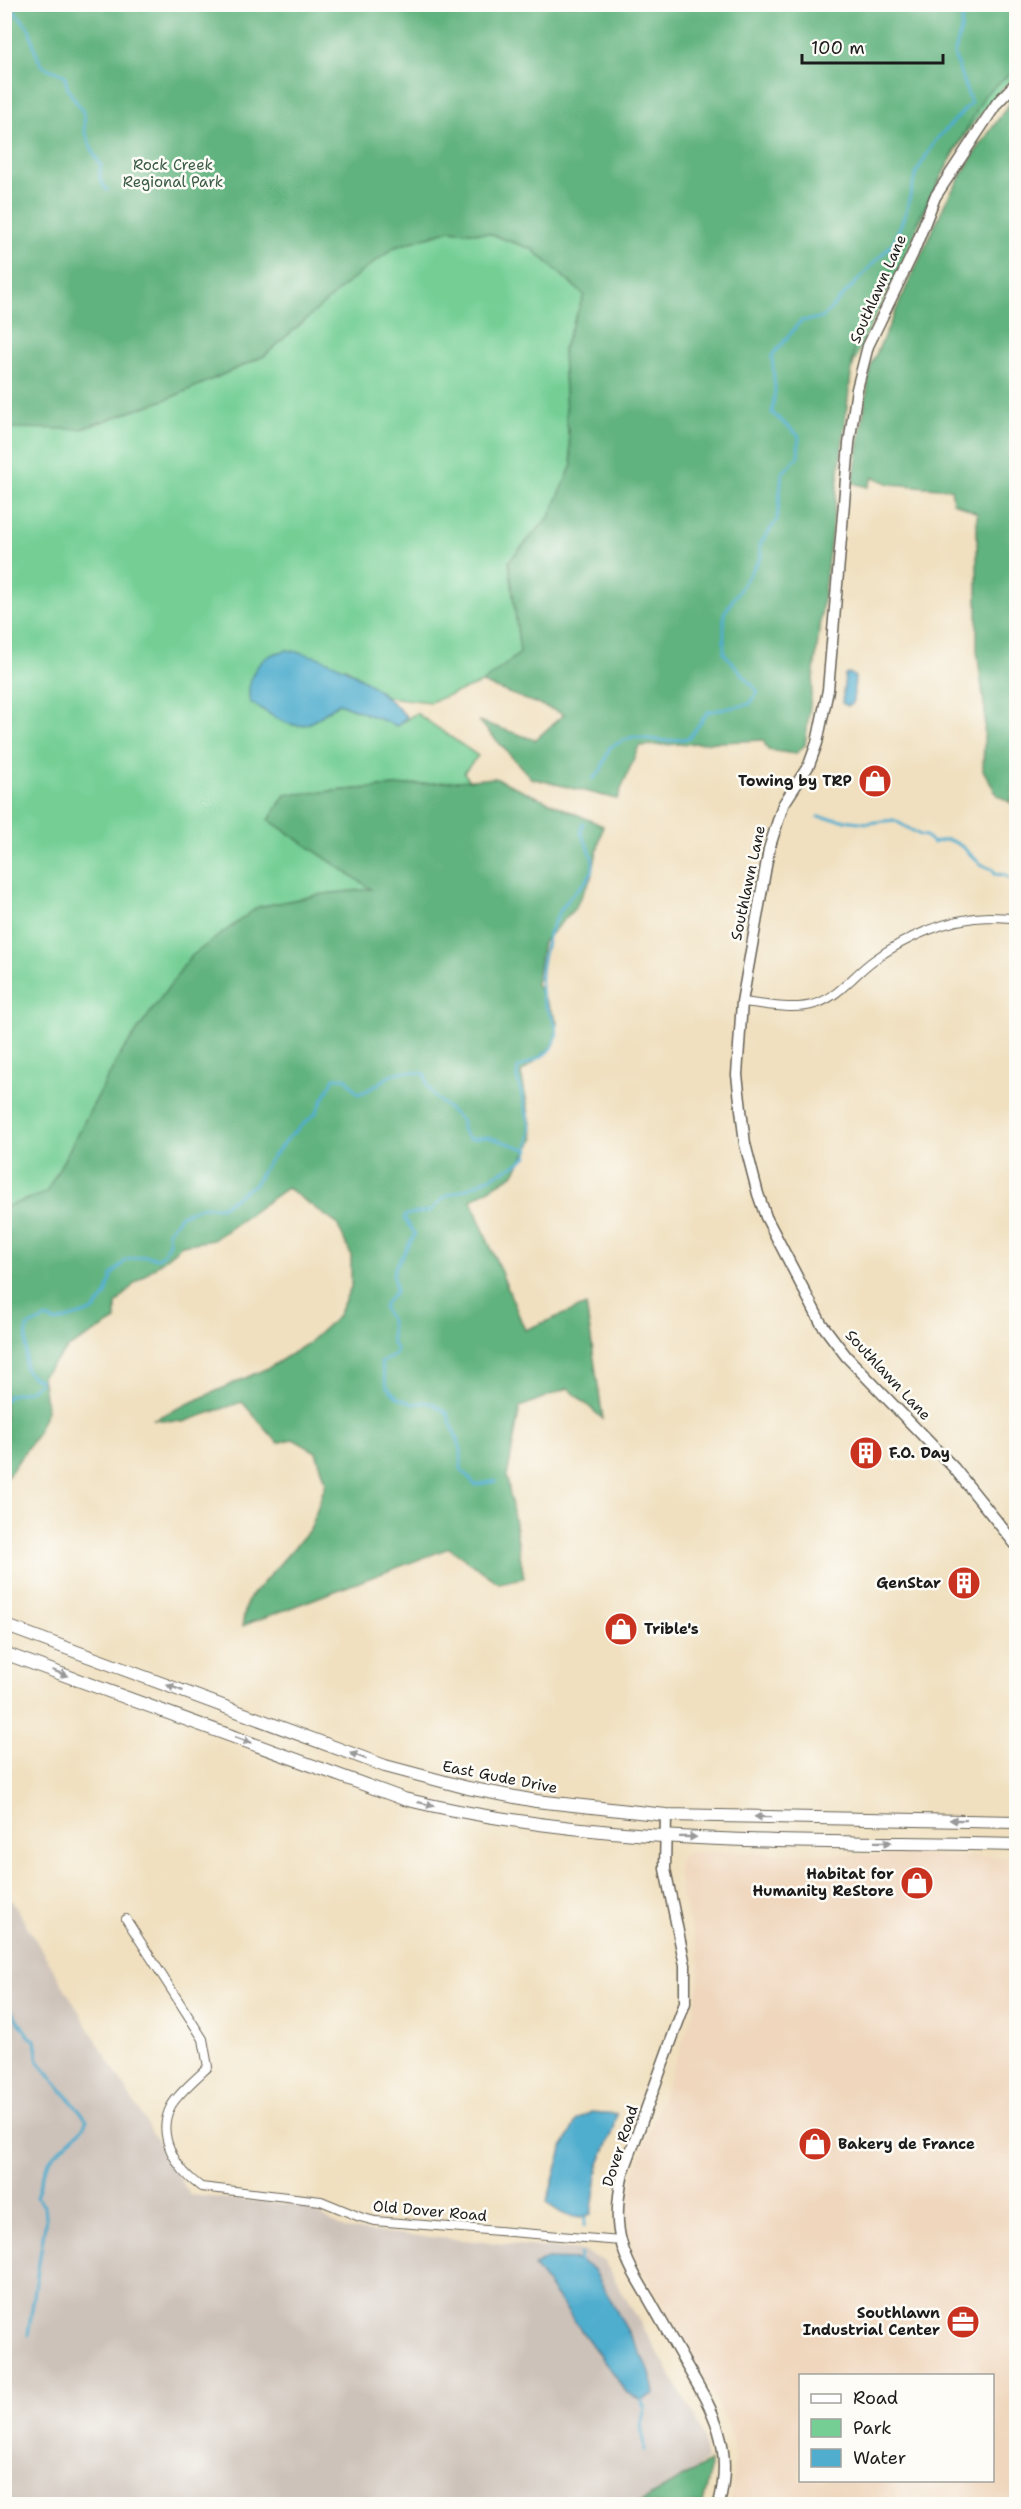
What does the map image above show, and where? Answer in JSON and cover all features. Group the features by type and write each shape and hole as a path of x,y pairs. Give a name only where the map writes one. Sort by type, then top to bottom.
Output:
{"main road":[{"name":"East Gude Drive","path":"4,1625 385,1766 468,1788 536,1801 666,1815 1017,1822"},
{"path":"4,1653 404,1799 516,1822 665,1837 1017,1845"}],"street":[{"name":"Southlawn Lane","path":"1017,83 997,103 935,197 913,253 868,346 857,389 849,444 828,690 818,743 809,765 783,805 774,829 750,946 742,1002 737,1075 745,1144 766,1217 821,1323 846,1356 954,1468 1017,1545"},
{"path":"742,1002 798,1007 814,1005 825,1000 872,961 893,948 941,926 989,917 1017,918"},
{"name":"Dover Road","path":"666,1815 666,1876 684,1955 686,1990 680,2018 623,2173 618,2210 621,2241 634,2275 716,2418 725,2454 725,2476 719,2505"},
{"name":"Old Dover Road","path":"126,1919 203,2039 208,2067 171,2106 164,2126 168,2146 187,2177 201,2187 321,2201 375,2221 621,2241"}],"shaded area":[{"path":"688,1852 1016,1857 1016,2504 730,2504 734,2461 732,2439 726,2419 639,2264 632,2247 627,2214 634,2173 694,2011 699,1978 698,1949 681,1895 679,1860"},
{"path":"4,1888 190,2195 305,2206 344,2229 582,2251 604,2261 693,2413 704,2438 706,2460 652,2504 5,2504"}],"green space":[{"path":"4,5 1016,5 1016,76 977,118 946,167 852,368 578,136 81,429 170,398 264,356 351,279 395,247 450,230 490,234 532,249 585,295 563,349 566,414 572,465 550,516 509,561 521,653 482,683 430,702 388,697 345,667 250,702 293,725 307,724 339,703 397,726 416,713 478,756 464,772 477,795 444,796 419,784 285,795 269,820 372,889 324,894 258,907 120,1055 46,1193 5,1207"},
{"name":"Rock Creek Regional Park","path":"5,5 1016,5 1016,69 985,95 855,342 805,745 795,754 768,750 763,740 639,746 617,799 531,778 479,721 535,740 564,714 482,683 520,653 509,561 550,516 572,465 566,414 563,349 584,295 532,249 490,234 450,230 395,247 351,280 264,356 170,398 81,429 5,428"},
{"path":"1016,94 1016,773 1011,803 997,795 983,770 985,711 977,651 977,513 953,502 951,489 890,484 873,477 868,487 853,483 871,365 946,201 976,151"},
{"path":"495,778 603,826 591,878 575,908 543,942 536,984 557,1021 555,1044 521,1073 534,1139 513,1175 471,1200 525,1330 586,1305 603,1419 568,1388 520,1407 507,1477 524,1578 499,1583 449,1548 242,1626 247,1601 311,1528 326,1482 316,1452 293,1439 278,1443 242,1402 183,1422 154,1419 272,1366 307,1344 337,1317 351,1287 351,1255 337,1224 287,1188 213,1240 182,1245 134,1284 116,1304 116,1320 68,1348 42,1376 47,1410 35,1437 5,1480 5,1207 46,1193 120,1055 190,957 258,907 324,894 371,889 269,820 285,795"},
{"path":"710,2461 703,2504 637,2504"}],"water":[{"path":"287,650 321,658 353,673 381,693 407,717 397,726 339,703 307,724 293,725 277,719 250,702 249,689 254,671 262,661 271,654"},
{"path":"850,673 855,677 853,703 848,706 842,703 845,675"},
{"path":"591,2112 617,2114 614,2129 599,2164 591,2214 579,2217 567,2216 547,2202 561,2152 576,2121"},
{"path":"545,2259 579,2260 594,2270 650,2372 654,2394 641,2400 627,2393 534,2266"}],"waterway":[{"path":"14,4 13,9 29,28 41,64 65,76 68,89 84,115 85,132 101,165 100,178 107,190"},
{"path":"593,779 601,770 610,747 632,737 667,741 689,738 708,712 750,704 758,692 724,653 724,613 761,557 760,544 777,520 782,473 798,457 799,436 772,413 775,390 772,356 801,321 822,318 893,243 906,212 916,173 935,141 971,103 954,55 961,30 964,4"},
{"path":"818,817 868,823 894,820 926,836 933,843 947,840 960,845 980,863 993,869 995,874 1005,875 1008,878"},
{"path":"496,1481 475,1485 461,1469 461,1449 447,1413 434,1404 425,1402 413,1404 397,1397 387,1387 381,1363 395,1355 397,1350 392,1342 391,1321 384,1309 385,1304 396,1291 393,1273 415,1234 404,1218 406,1215 430,1211 446,1196 467,1189 519,1163 527,1156 531,1129 517,1077 518,1068 546,1053 556,1038 555,1023 541,994 541,968 548,937 557,917 564,905 592,872 592,858 581,833 583,823"},
{"path":"4,1402 9,1395 29,1391 39,1383 39,1379 32,1377 25,1369 27,1327 46,1318 56,1322 93,1311 106,1295 112,1275 126,1260 145,1256 158,1258 163,1255 169,1243 168,1232 181,1215 201,1207 221,1207 255,1184 266,1165 289,1137 316,1113 334,1078 346,1078 358,1094 394,1074 402,1072 425,1074 427,1085 435,1097 462,1121 462,1130 469,1139 488,1137 529,1150"},
{"path":"4,2001 29,2036 35,2040 38,2061 87,2120 76,2136 49,2162 36,2197 45,2207 46,2217 28,2335"},
{"path":"584,2226 585,2218"},
{"path":"579,2260 580,2254"},
{"path":"641,2400 645,2409 641,2423 644,2450"}],"place":[{"name":"Towing by TRP","path":"875,781"},
{"name":"F.O. Day","path":"866,1453"},
{"name":"GenStar","path":"964,1583"},
{"name":"Trible's","path":"621,1629"},
{"name":"Habitat for Humanity ReStore","path":"917,1883"},
{"name":"Bakery de France","path":"815,2144"},
{"name":"Southlawn Industrial Center","path":"963,2322"}]}
